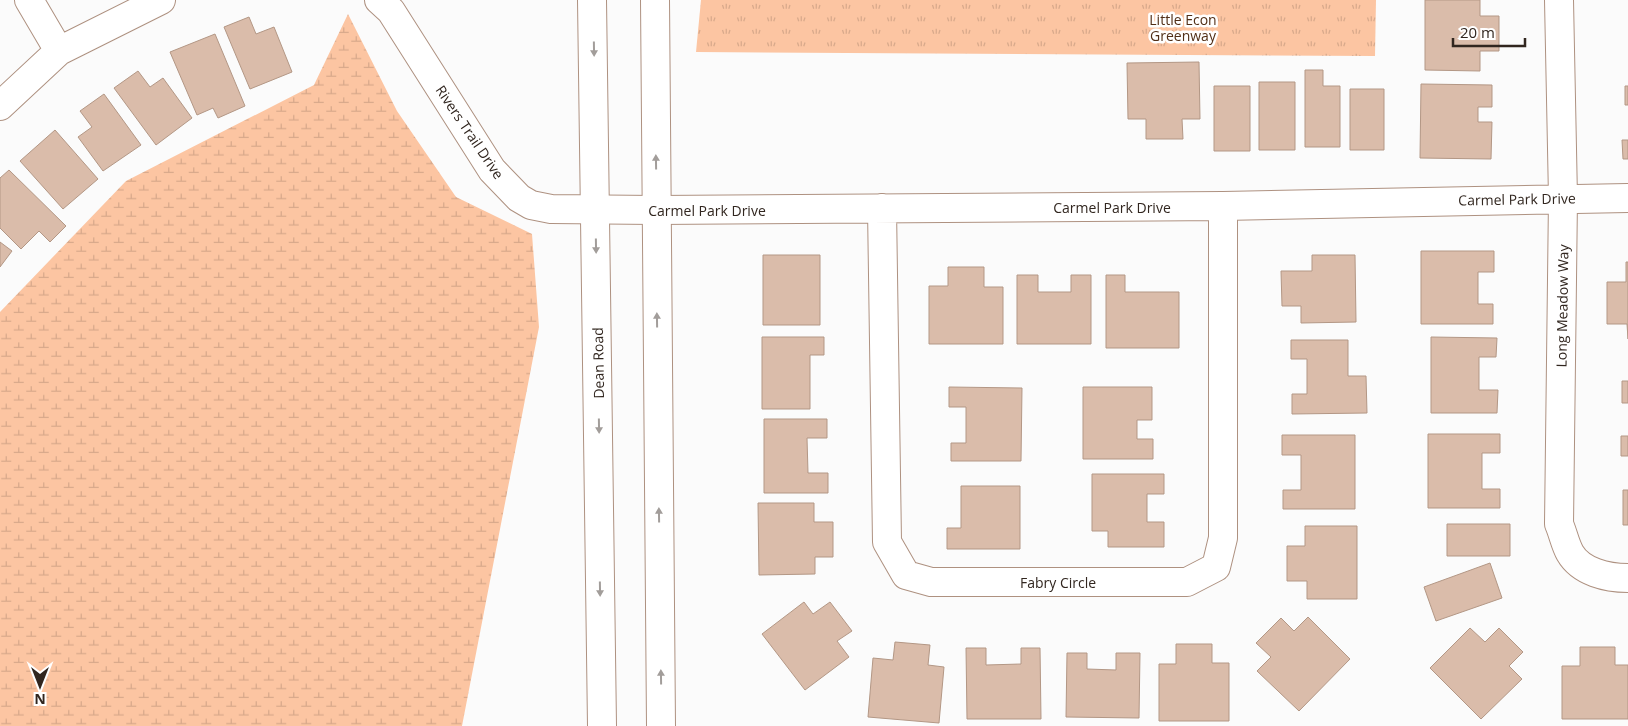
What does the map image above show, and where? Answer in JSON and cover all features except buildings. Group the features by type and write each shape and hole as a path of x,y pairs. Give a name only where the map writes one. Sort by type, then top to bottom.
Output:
{"street":[{"path":"29,0 59,51"},
{"path":"0,106 59,51 161,0"},
{"name":"Rivers Trail Drive","path":"379,0 391,11 492,170 519,198 531,205 551,210 596,210"},
{"name":"Dean Road","path":"592,0 602,726"},
{"path":"655,0 661,726"},
{"name":"Long Meadow Way","path":"1559,0 1563,198 1559,524 1570,554 1588,571 1623,578"},
{"name":"Carmel Park Drive","path":"596,210 1223,206 1628,198"},
{"name":"Fabry Circle","path":"882,208 887,542 906,575 931,582 1187,582 1216,567 1223,538 1223,206"}],"green space":[{"name":"Little Econ Greenway","path":"701,0 1376,0 1375,56 696,52"},
{"path":"348,14 397,111 456,197 532,234 539,327 462,726 0,726 0,312 126,181 314,85"}]}
